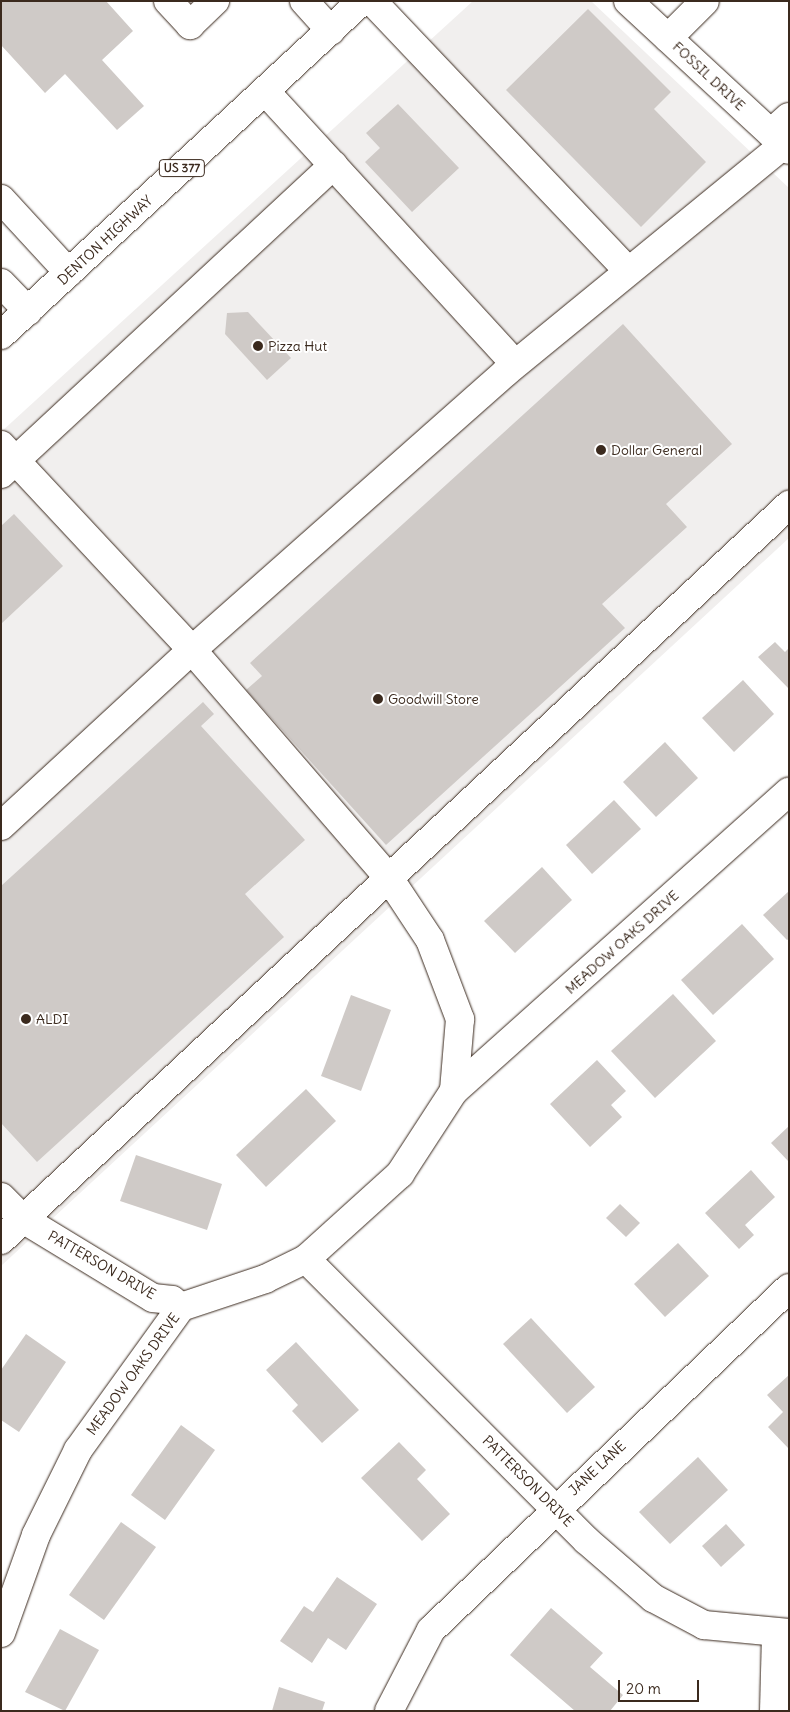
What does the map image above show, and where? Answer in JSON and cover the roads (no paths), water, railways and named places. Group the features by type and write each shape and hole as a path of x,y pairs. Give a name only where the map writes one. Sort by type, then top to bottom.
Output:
{"street":[{"path":"168,1 190,25 215,1"},
{"path":"304,1 331,31"},
{"name":"DENTON HIGHWAY","path":"1,335 362,1"},
{"path":"372,1 626,270"},
{"name":"FOSSIL DRIVE","path":"628,1 668,38 783,136"},
{"path":"668,38 705,1"},
{"path":"265,91 515,364"},
{"path":"1,826 192,650 515,364 783,136"},
{"path":"6,459 333,165"},
{"path":"1,199 69,273"},
{"path":"1,282 28,310"},
{"name":"MEADOW OAKS DRIVE","path":"6,459 192,650 389,878 430,940 460,1019 454,1091"},
{"path":"1,1240 789,505"},
{"name":"MEADOW OAKS DRIVE","path":"1,1633 36,1534 78,1450 181,1307 265,1279 306,1258 400,1174 454,1091 789,792"},
{"name":"PATTERSON DRIVE","path":"1,1197 23,1219 153,1298 172,1300 181,1307"},
{"name":"PATTERSON DRIVE","path":"306,1258 586,1540 653,1598 704,1625 782,1634"},
{"name":"JANE LANE","path":"389,1711 432,1630 556,1508 789,1288"},
{"path":"774,1711 782,1634"}],"place":[{"name":"Pizza Hut","path":"258,346"},
{"name":"Dollar General","path":"601,450"},
{"name":"Goodwill Store","path":"378,699"},
{"name":"ALDI","path":"26,1019"}]}
